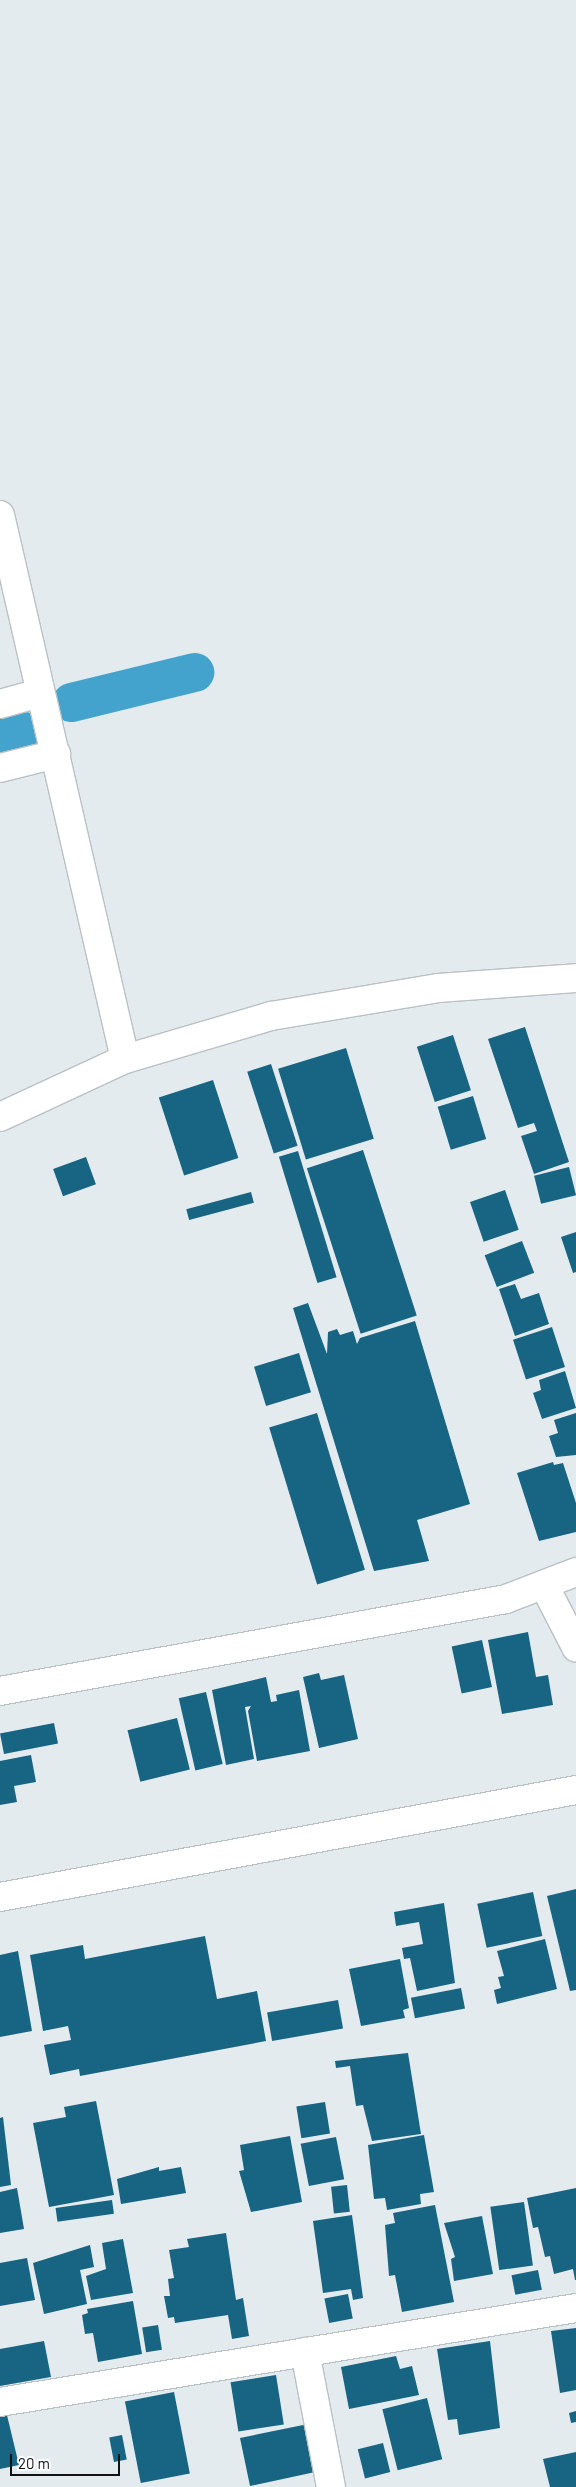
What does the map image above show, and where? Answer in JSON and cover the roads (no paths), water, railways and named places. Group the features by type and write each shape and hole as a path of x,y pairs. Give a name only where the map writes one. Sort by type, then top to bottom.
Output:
{"street":[{"path":"0,515 125,1059"},
{"path":"0,704 40,693"},
{"path":"0,768 56,754"},
{"path":"0,1117 125,1059 271,1016 438,988 576,978"},
{"path":"0,1691 506,1599 545,1587 576,1572"},
{"path":"545,1587 576,1647"},
{"path":"0,1896 576,1790"},
{"path":"0,2402 576,2308"},
{"path":"305,2352 331,2487"}],"waterway":[{"path":"71,702 194,672"},
{"path":"0,737 24,731"}]}
